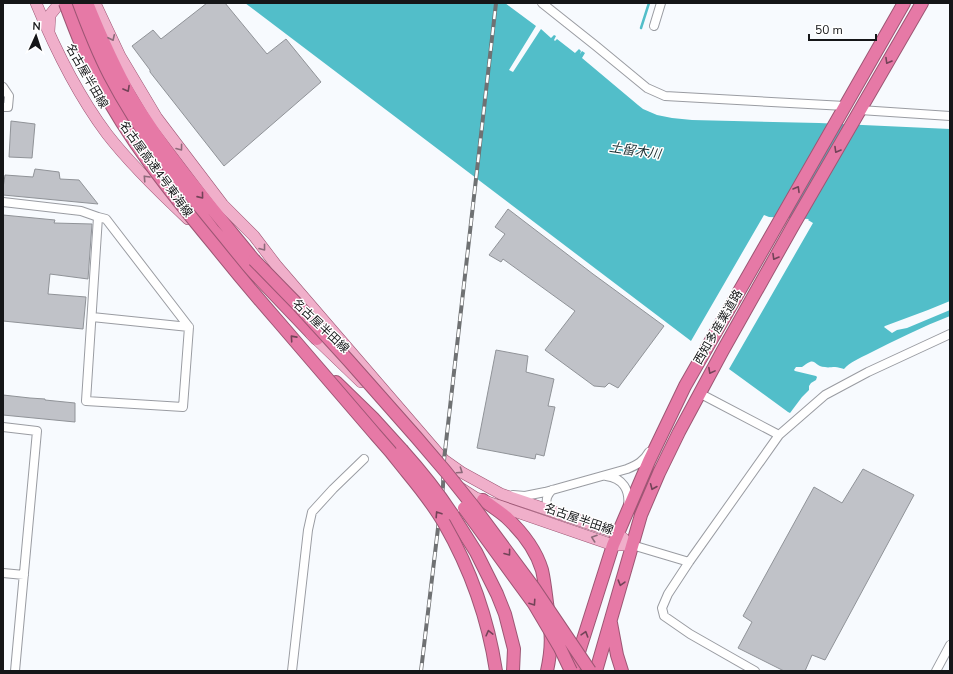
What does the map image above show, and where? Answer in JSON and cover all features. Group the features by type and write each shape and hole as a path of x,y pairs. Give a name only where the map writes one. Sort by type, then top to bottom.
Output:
{"highway":[{"name":"名古屋高速4号東海線","path":"64,3 78,38 99,82 122,123 149,163 176,200 305,352"},
{"path":"76,3 96,54 131,118 152,149 214,231 317,339"},
{"name":"名古屋高速4号東海線","path":"88,3 112,61 150,127 194,186 254,260"},
{"name":"西知多産業道路","path":"572,671 615,539 664,429 685,386 904,3"},
{"name":"西知多産業道路","path":"596,671 641,515 659,473 699,393 794,224 922,3"},
{"path":"254,260 318,327 441,466 474,507 534,588 590,671"},
{"path":"254,260 317,336 433,469 468,514 534,604 572,671"},
{"path":"305,352 383,428 421,471 452,514 476,552 494,587 505,614 514,649 513,671"},
{"path":"305,352 394,456 431,502 443,522 463,560 479,599 491,640 496,671"},
{"path":"483,500 505,516 519,531 537,556 542,569 551,639 550,660 547,671"},
{"path":"610,620 617,655 622,671"},
{"path":"572,645 584,671"}],"main road":[{"name":"名古屋半田線","path":"36,3 49,35 68,73 87,105 107,134 131,162 153,186 368,388 444,478 476,498 632,545"},
{"path":"49,35 50,15 58,5 64,3"},
{"name":"名古屋半田線","path":"95,3 120,56 157,118 223,205 254,236 296,288 444,460 466,475 501,494 550,511 615,539"}],"street":[{"path":"542,3 647,88 665,96 842,110"},
{"path":"654,26 661,3"},
{"path":"3,87 9,96 8,107 3,107"},
{"path":"859,113 950,116"},
{"path":"3,202 81,211 106,219 189,328 183,407 86,401 98,217"},
{"path":"92,317 189,328"},
{"path":"755,671 690,634 664,616 662,608 668,594 688,562 779,435 825,395 868,372 950,334"},
{"path":"501,494 525,496 552,490 627,469 639,463 644,460 648,454 668,414 685,386"},
{"path":"699,393 779,435"},
{"path":"3,427 37,431 15,671"},
{"path":"292,671 308,530 312,512 364,459"},
{"path":"603,476 616,478 625,486 628,495 627,511"},
{"path":"550,511 546,503 546,498 552,490"},
{"path":"632,545 688,562"},
{"path":"3,574 24,576"},
{"path":"936,671 950,645"}],"water":[{"name":"土留木川","path":"245,3 505,3 536,26 509,70 513,72 541,29 551,38 554,35 556,36 555,41 557,39 575,53 579,49 581,51 580,54 582,51 585,53 582,58 643,109 657,115 692,120 819,123 950,129 950,301 884,327 892,333 950,310 950,316 919,329 855,360 844,369 821,366 812,361 802,367 796,367 794,370 795,371 817,377 816,380 809,386 809,390 790,413 729,369 813,223 808,220 809,219 769,217 764,215 691,341"}],"building":[{"path":"207,3 225,3 267,54 286,39 321,82 224,166 150,72 132,46 153,30 161,39"},
{"path":"11,121 35,124 32,158 9,157"},
{"path":"35,169 59,172 60,179 79,180 98,204 3,195 5,175 33,177"},
{"path":"508,209 664,326 618,388 609,383 605,387 594,386 545,350 575,311 503,259 501,262 489,255 505,234 495,227"},
{"path":"3,215 55,220 54,223 92,224 88,279 50,274 48,294 86,297 83,329 3,321"},
{"path":"496,350 528,356 526,372 554,379 548,406 555,407 544,456 536,454 535,459 477,448"},
{"path":"3,395 75,403 75,422 3,415"},
{"path":"863,469 914,495 825,660 812,655 805,671 784,671 738,648 752,622 743,616 814,487 842,503"}],"waterway":[{"path":"641,28 649,3"}],"railway":[{"path":"421,671 443,486 444,460 496,3"}]}
